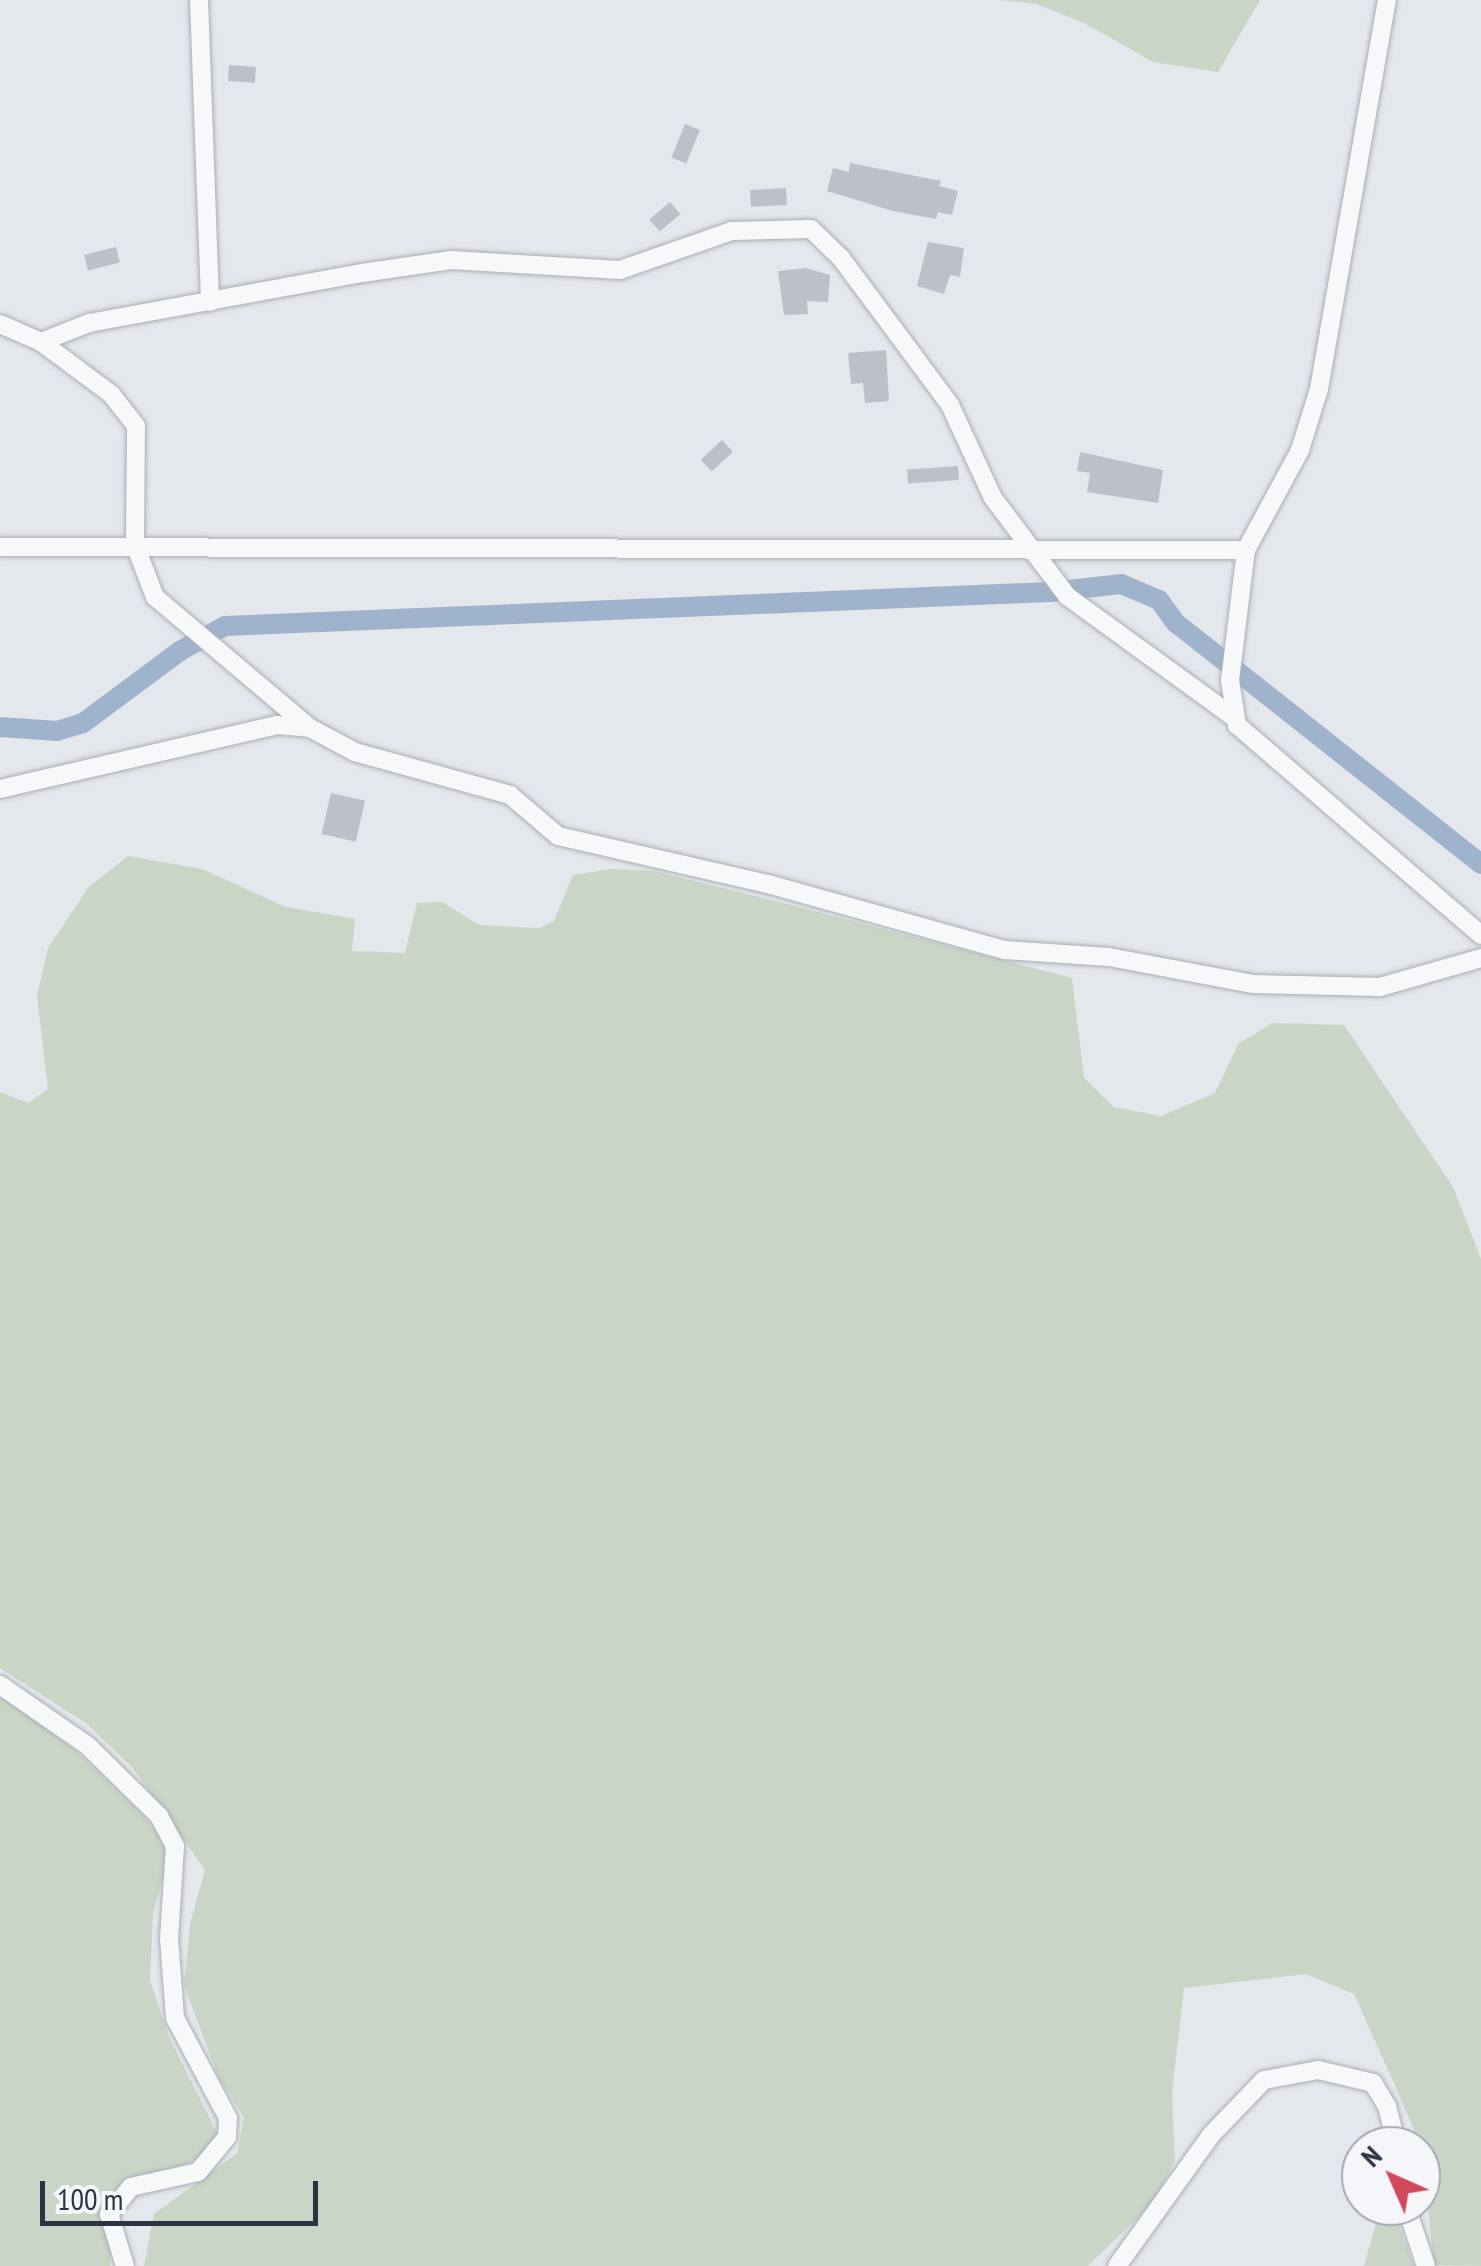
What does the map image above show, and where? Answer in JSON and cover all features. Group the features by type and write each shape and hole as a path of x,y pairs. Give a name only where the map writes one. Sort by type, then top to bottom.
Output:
{"street":[{"path":"199,0 210,302"},
{"path":"1231,715 1230,680 1246,550 1300,450 1318,389 1387,0"},
{"path":"41,342 89,323 451,260 620,270 732,231 810,229 841,258 950,405 993,498 1041,554 1052,577 1068,596 1231,715 1248,741 1481,935"},
{"path":"1,328 41,342 111,394 136,426 135,545 154,597 310,728 393,764 510,794 558,836 768,884 1005,950 1109,957 1253,984 1380,987 1481,958"},
{"path":"0,546 1041,554 1246,550"},
{"path":"0,789 276,725 310,728"},
{"path":"0,1684 88,1746 158,1816 176,1846 170,1938 175,2018 228,2118 227,2137 198,2172 131,2188 109,2214 125,2266"},
{"path":"1117,2266 1211,2135 1264,2080 1318,2070 1372,2083 1387,2106 1392,2126"},
{"path":"1413,2226 1426,2266"}],"green space":[{"path":"999,0 1260,0 1218,72 1153,62 1086,24 1037,4"},
{"path":"128,856 202,869 286,907 355,919 352,951 405,953 417,903 442,902 479,925 539,928 554,921 573,875 610,869 653,871 1072,978 1084,1078 1114,1107 1161,1116 1215,1093 1238,1044 1272,1023 1344,1025 1453,1187 1481,1259 1481,2266 1434,2265 1430,2226 1441,2226 1441,2126 1412,2126 1354,1994 1306,1974 1184,1988 1172,2092 1175,2161 1154,2202 1088,2266 144,2266 154,2214 237,2153 244,2118 218,2076 184,1985 190,1924 205,1870 132,1767 87,1724 0,1668 0,1092 28,1103 48,1089 37,996 48,948 88,888"},
{"path":"0,1694 75,1750 139,1811 158,1833 168,1860 153,1914 150,1980 169,2037 217,2133 200,2158 130,2186 111,2238 110,2266 0,2266"},
{"path":"1375,2226 1399,2226 1414,2266 1364,2266"}],"building":[{"path":"229,65 256,67 255,83 228,81"},
{"path":"685,124 700,130 686,163 672,157"},
{"path":"850,163 941,181 939,186 958,191 952,215 938,212 936,219 893,211 827,191 833,168 849,172"},
{"path":"786,188 787,205 751,207 750,190"},
{"path":"670,202 680,214 660,232 649,219"},
{"path":"928,242 964,248 960,277 950,275 944,294 917,286"},
{"path":"116,247 120,263 88,271 84,255"},
{"path":"806,268 830,275 828,302 807,301 808,314 784,315 778,271"},
{"path":"886,350 889,401 865,403 863,383 851,384 848,353"},
{"path":"722,440 733,452 712,471 701,460"},
{"path":"1080,452 1163,470 1158,503 1087,492 1090,473 1077,471"},
{"path":"958,466 959,480 908,484 907,470"},
{"path":"331,793 365,801 356,842 322,834"}],"waterway":[{"path":"0,727 57,731 83,723 180,651 225,626 1050,592 1121,584 1159,600 1176,623 1481,864"}]}
